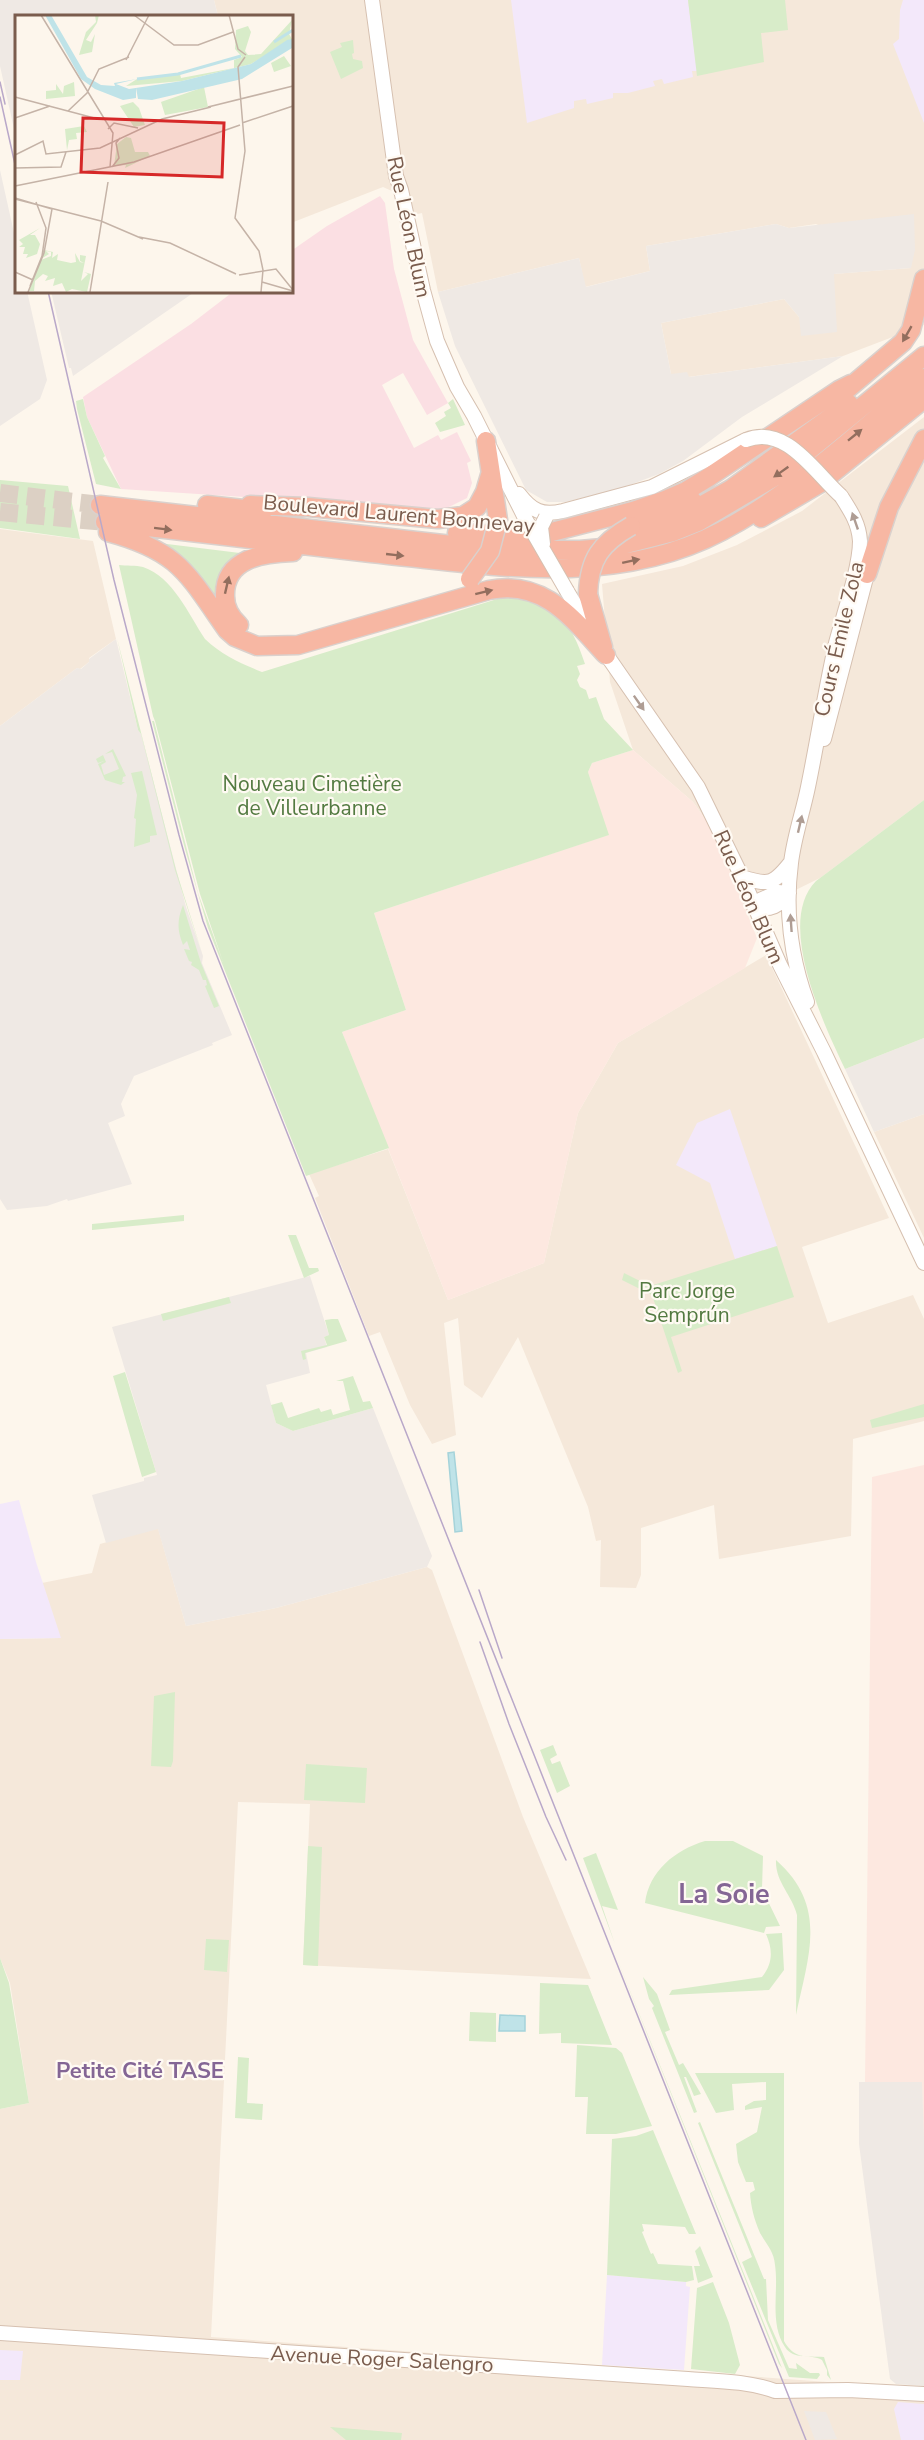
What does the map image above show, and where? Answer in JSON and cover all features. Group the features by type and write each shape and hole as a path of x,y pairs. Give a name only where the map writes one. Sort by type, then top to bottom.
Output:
{"highway":[{"path":"124,506 147,500 477,535 526,536 548,533 633,512 666,500 702,482 851,384 903,342 911,330 924,279"},
{"path":"606,655 590,609 588,594 589,580 597,554 607,542 631,526 704,504 731,489 883,379 924,346"},
{"name":"Boulevard Laurent Bonnevay","path":"104,520 124,506 146,511 496,550 580,550 614,547 656,537 698,522 781,473 924,356"},
{"name":"Boulevard Laurent Bonnevay","path":"104,520 498,567 581,568 652,557 680,549 723,531 794,483 924,378"},
{"path":"659,518 721,484 843,393 851,384"},
{"path":"723,531 742,528 819,484 924,399"},
{"path":"867,574 889,507 924,439"},
{"path":"477,535 547,523 655,494 703,471 746,440"},
{"path":"337,549 318,554 271,553 246,560 229,576 225,588 227,611 246,632 268,639 296,637 439,596 460,586 470,579 485,562 498,520 486,441"},
{"path":"237,508 253,504 438,519 463,516 477,507 490,475"},
{"path":"104,520 134,539 169,556 184,569 227,630 235,637 257,646 298,645 489,590 515,587 530,590 572,617 606,655"}],"main road":[{"name":"Rue Léon Blum","path":"372,0 396,176 430,320 442,356 526,520 567,591 606,655 698,787 742,877 780,965 924,1263"},
{"name":"Cours Émile Zola","path":"746,440 762,435 778,439 794,450 841,495 857,525 859,550 825,691 808,786 791,862 789,893 796,972 824,1052"},
{"path":"549,515 652,487 746,440"},
{"name":"Rue Léon Blum","path":"486,441 526,504 535,511 549,515 541,527 544,549"},
{"name":"Cours Émile Zola","path":"808,786 824,742 867,574"},
{"path":"742,877 767,883 777,880 791,862"},
{"path":"754,907 765,910 776,907 789,893"},
{"name":"Avenue Roger Salengro","path":"0,2333 228,2350 512,2366 764,2386 799,2385 824,2390 924,2394"}],"shaded area":[{"path":"0,0 214,0 218,15 15,15 15,134 0,66"},
{"path":"214,0 924,0 924,325 843,356 688,377 671,374 661,323 784,299 799,317 833,274 911,268 816,224 789,228 776,224 646,246 650,271 585,287 579,258 438,292 422,213 399,218 394,192 383,187 292,223 292,15 218,15"},
{"path":"511,0 688,0 697,71 692,71 693,77 664,84 662,79 653,81 655,86 628,93 613,93 613,98 587,104 586,99 574,101 574,108 527,123"},
{"path":"903,0 924,0 924,123 893,44 899,39 900,10"},
{"path":"0,170 15,238 15,292 27,292 47,380 40,399 0,426"},
{"path":"380,196 385,203 394,269 413,340 448,403 427,415 403,373 382,385 414,448 438,435 441,440 457,432 471,461 467,463 472,483 467,498 435,514 261,498 121,489 87,417 83,397 191,324 233,292 292,292 292,250 327,226"},
{"path":"914,214 915,250 911,268 834,274 837,332 801,336 799,317 784,299 661,323 671,374 687,372 689,377 843,356 742,417 683,461 659,474 619,489 565,502 547,502 526,490 455,346 438,292 579,258 586,287 650,271 646,246 776,224 789,228"},
{"path":"51,292 195,292 73,376 69,368"},
{"path":"924,417 924,800 820,878 747,914 713,830 693,802 633,750 610,682 602,584 683,566 737,545 802,511"},
{"path":"0,529 93,541 116,639 89,658 89,662 80,669 77,668 0,726"},
{"path":"116,639 186,907 203,956 202,963 232,1035 212,1043 213,1045 134,1076 121,1104 125,1116 108,1123 132,1184 47,1206 7,1210 0,1199 0,726 77,668 81,669 89,662 89,659"},
{"path":"633,750 693,802 713,830 757,938 745,968 618,1043 578,1113 544,1263 448,1300 342,1032 406,1010 374,913 608,835 588,772 592,763"},
{"path":"766,955 889,1218 802,1247 828,1323 913,1295 924,1319 924,1421 853,1439 851,1536 719,1559 714,1505 641,1528 641,1575 636,1588 600,1587 601,1540 596,1541 588,1507 518,1337 482,1398 464,1385 458,1318 444,1323 456,1435 432,1444 410,1405 380,1332 369,1336 315,1198 319,1196 309,1174 388,1149 448,1300 544,1263 578,1113 618,1043"},
{"path":"924,1038 924,1114 874,1132 845,1069"},
{"path":"730,1109 777,1246 735,1259 710,1183 676,1165 697,1123"},
{"path":"924,1114 924,1238 874,1132"},
{"path":"310,1276 329,1335 324,1337 327,1347 306,1353 310,1373 266,1385 276,1423 293,1431 373,1408 432,1556 427,1567 276,1608 186,1626 158,1529 106,1543 92,1495 144,1481 144,1478 157,1475 112,1327"},
{"path":"924,1465 923,2139 922,2082 865,2082 872,1477"},
{"path":"19,1500 61,1638 0,1639 0,1504"},
{"path":"158,1528 186,1626 276,1608 427,1567 432,1570 523,1817 591,1979 303,1965 310,1804 238,1802 211,2337 924,2389 924,2440 0,2440 0,2109 29,2103 10,1983 0,1958 0,1639 60,1638 42,1583 92,1573 100,1544"},
{"path":"859,2082 922,2082 924,2386 896,2384 890,2379 859,2144"},
{"path":"607,2275 686,2282 686,2286 690,2287 684,2370 602,2365"},
{"path":"0,2350 23,2351 20,2380 0,2380"},
{"path":"898,2402 924,2404 924,2440 901,2440 894,2409"},
{"path":"804,2411 826,2412 837,2439 815,2440"}],"green space":[{"path":"688,0 785,0 788,30 761,33 764,62 697,76"},
{"path":"353,40 353,59 362,61 363,68 341,79 330,52 342,47 340,43"},
{"path":"83,399 87,417 105,456 103,458 121,489 96,484 77,409 76,401"},
{"path":"453,399 465,425 440,432 435,423 446,416 444,412 451,408 448,403"},
{"path":"0,480 68,486 80,539 0,528"},
{"path":"159,543 248,554 220,603"},
{"name":"Nouveau Cimetière de Villeurbanne","path":"119,565 140,566 154,572 172,588 205,639 218,650 262,672 510,595 539,604 560,617 567,625 585,664 577,666 580,674 577,680 580,687 586,690 589,699 596,697 604,719 633,750 592,763 588,772 609,835 374,913 406,1010 342,1032 389,1148 306,1176 208,928 185,849 152,721 154,721 198,893 223,962 200,894 153,716"},
{"path":"117,638 176,870 203,956 175,870 141,734 138,730"},
{"path":"113,749 126,776 123,777 122,782 125,782 121,785 105,780 98,764 104,761 98,763 96,759 103,755 106,762 101,765 104,775 119,769 112,752 105,754"},
{"path":"142,771 157,835 150,836 150,842 134,847 137,795 131,773"},
{"path":"924,800 924,1038 845,1069 826,1027 807,974 800,921 805,899 816,881"},
{"path":"183,905 201,963 219,1006 214,1008 205,986 207,985 206,980 203,980 199,970 191,965 192,962 189,961 184,949 190,950 187,941 183,945 181,940 178,925"},
{"path":"184,1215 184,1221 92,1230 92,1224"},
{"path":"288,1235 296,1235 309,1268 318,1268 319,1271 304,1278"},
{"name":"Parc Jorge Semprún","path":"777,1246 794,1297 671,1337 682,1371 678,1373 652,1295 622,1280 624,1273 650,1286"},
{"path":"229,1297 231,1303 163,1321 161,1314"},
{"path":"338,1319 347,1341 305,1353 306,1359 303,1360 301,1351 327,1345 324,1337 329,1335 325,1320"},
{"path":"125,1372 156,1472 142,1477 113,1376"},
{"path":"353,1376 363,1402 370,1401 373,1408 293,1431 276,1423 271,1405 282,1402 288,1418 319,1408 321,1412 331,1409 333,1415 350,1410 343,1381 336,1381"},
{"path":"924,1404 924,1417 872,1428 870,1420"},
{"path":"175,1692 173,1761 171,1767 151,1766 154,1696"},
{"path":"553,1745 557,1755 550,1759 552,1764 560,1761 570,1786 557,1793 540,1750"},
{"path":"306,1764 367,1768 365,1803 304,1800"},
{"path":"705,1841 733,1841 763,1856 762,1889 780,1926 766,1927 764,1933 645,1903 652,1881 665,1863 684,1850"},
{"path":"308,1846 322,1847 318,1966 303,1965"},
{"path":"596,1853 618,1910 602,1906 615,1944 583,1858"},
{"path":"776,1860 793,1878 803,1896 809,1914 809,1952 796,2015 797,1915 778,1875"},
{"path":"782,1933 784,1970 769,1990 669,1995 672,1990 762,1977 771,1956 766,1934"},
{"path":"206,1939 229,1940 227,1972 204,1970"},
{"path":"612,1946 782,2368 779,2364"},
{"path":"0,1958 9,1983 29,2103 0,2109"},
{"path":"643,1977 657,1994 670,2030 665,2032 679,2065 683,2063 701,2094 694,2096 684,2077 697,2112 694,2113 652,2008 654,2006 649,1999"},
{"path":"540,1983 588,1985 612,2045 561,2043 561,2033 539,2034"},
{"path":"470,2012 496,2013 496,2042 469,2041"},
{"path":"577,2045 616,2048 622,2053 652,2126 616,2134 586,2134 588,2097 575,2097"},
{"path":"238,2057 249,2058 247,2103 263,2104 262,2120 235,2118"},
{"path":"695,2073 784,2073 784,2341 796,2354 824,2357 831,2380 822,2360 793,2354 780,2338 776,2317 774,2260 753,2213 750,2193 755,2190 753,2182 746,2182 738,2162 736,2144 757,2132 762,2107 745,2110 745,2106 754,2101 766,2100 766,2082 732,2084 734,2110 716,2113"},
{"path":"700,2122 764,2279 766,2279 768,2320 789,2368 797,2369 796,2363 810,2373 819,2373 817,2379 789,2377 742,2262 752,2257 698,2123"},
{"path":"653,2130 696,2234 689,2234 685,2227 642,2224 644,2231 642,2232 658,2264 692,2266 694,2280 686,2282 607,2275 612,2139 636,2136"},
{"path":"700,2246 713,2277 698,2283 694,2266 700,2266 695,2251"},
{"path":"713,2282 729,2323 740,2365 735,2374 691,2369 697,2288"},
{"path":"330,2427 402,2433 401,2440 346,2440"}],"water":[{"path":"454,1452 462,1531 455,1532 448,1453"},
{"path":"500,2015 525,2016 525,2031 499,2031"}],"tunnel":[{"path":"0,493 100,505"},
{"path":"0,512 105,522"}],"tram line":[{"path":"0,82 5,104"},
{"path":"0,97 15,164"},
{"path":"48,292 114,580 203,921 806,2440"},
{"path":"479,1590 502,1658"},
{"path":"480,1642 509,1724 546,1817 566,1860"}],"district":[{"name":"La Soie","path":"724,1894"},
{"name":"Petite Cité TASE","path":"140,2070"}]}
